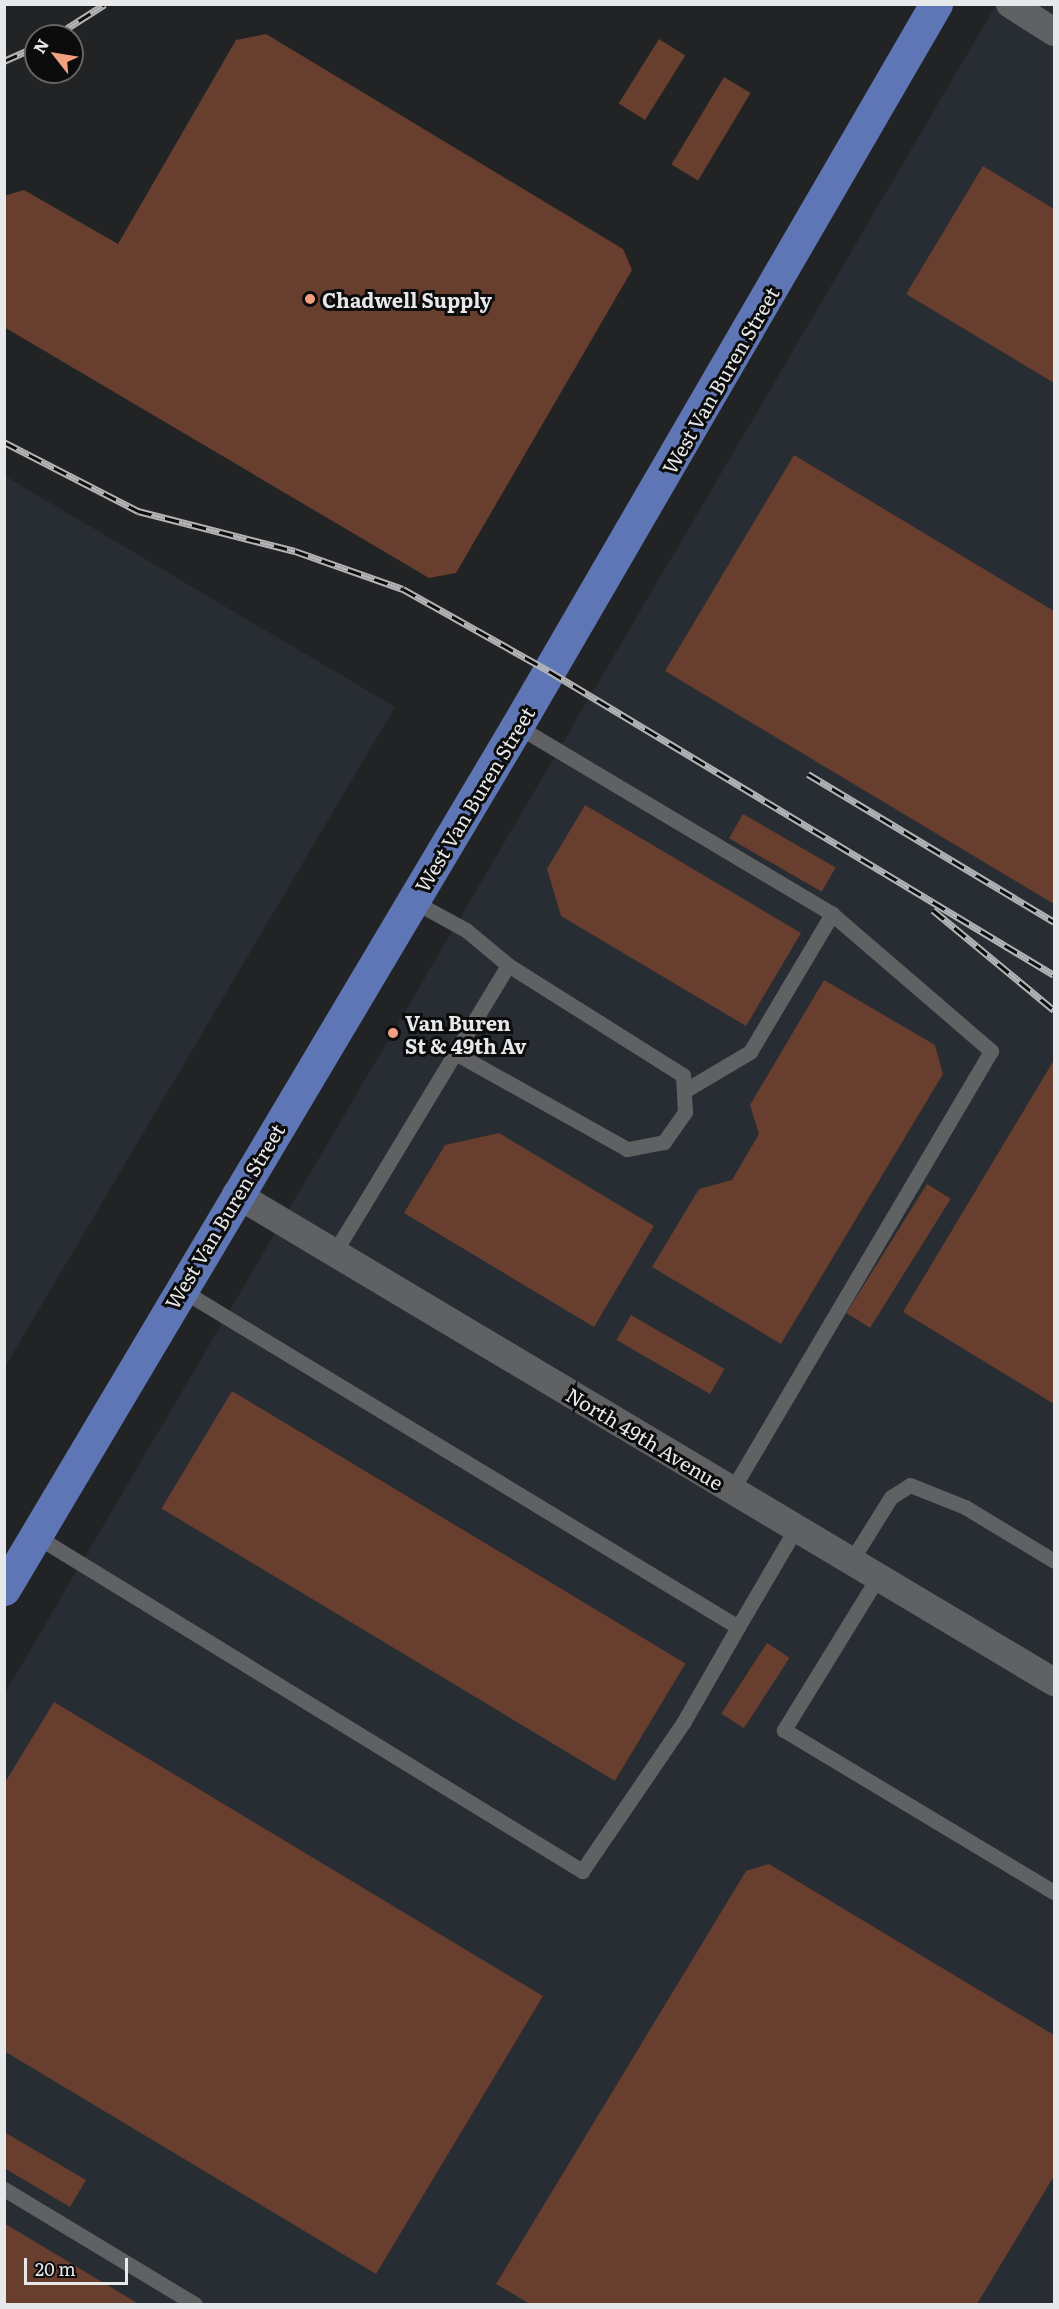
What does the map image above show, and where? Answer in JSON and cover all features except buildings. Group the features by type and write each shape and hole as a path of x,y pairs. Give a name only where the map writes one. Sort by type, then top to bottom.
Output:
{"main road":[{"name":"West Van Buren Street","path":"4,1589 236,1194 517,726 936,4"}],"street":[{"path":"1010,4 1054,32"},
{"name":"North 49th Avenue","path":"236,1194 1054,1682"}],"lane":[{"path":"517,726 832,914 991,1052 732,1490"},
{"path":"413,901 466,930 508,965 683,1075 686,1112 664,1142 627,1149 454,1053"},
{"path":"684,1091 750,1052 832,914"},
{"path":"334,1253 508,965"},
{"path":"180,1289 738,1626"},
{"path":"851,1561 891,1497 910,1485 965,1507 1054,1561"},
{"path":"36,1536 582,1871 683,1723 796,1528"},
{"path":"878,1577 784,1730 1054,1893"},
{"path":"4,2189 195,2304"}],"shaded area":[{"path":"996,5 1054,5 1054,2304 5,2304 5,1693"},
{"path":"5,476 395,707 5,1367"}],"railway":[{"path":"74,24 105,4"},
{"path":"4,61 24,52"},
{"path":"4,442 138,511 295,551 403,589 549,671 1054,975"},
{"path":"808,774 1054,922"},
{"path":"933,910 1054,1010"}],"place":[{"name":"Chadwell Supply","path":"310,299"},
{"name":"Van Buren St & 49th Av","path":"393,1033"}]}
